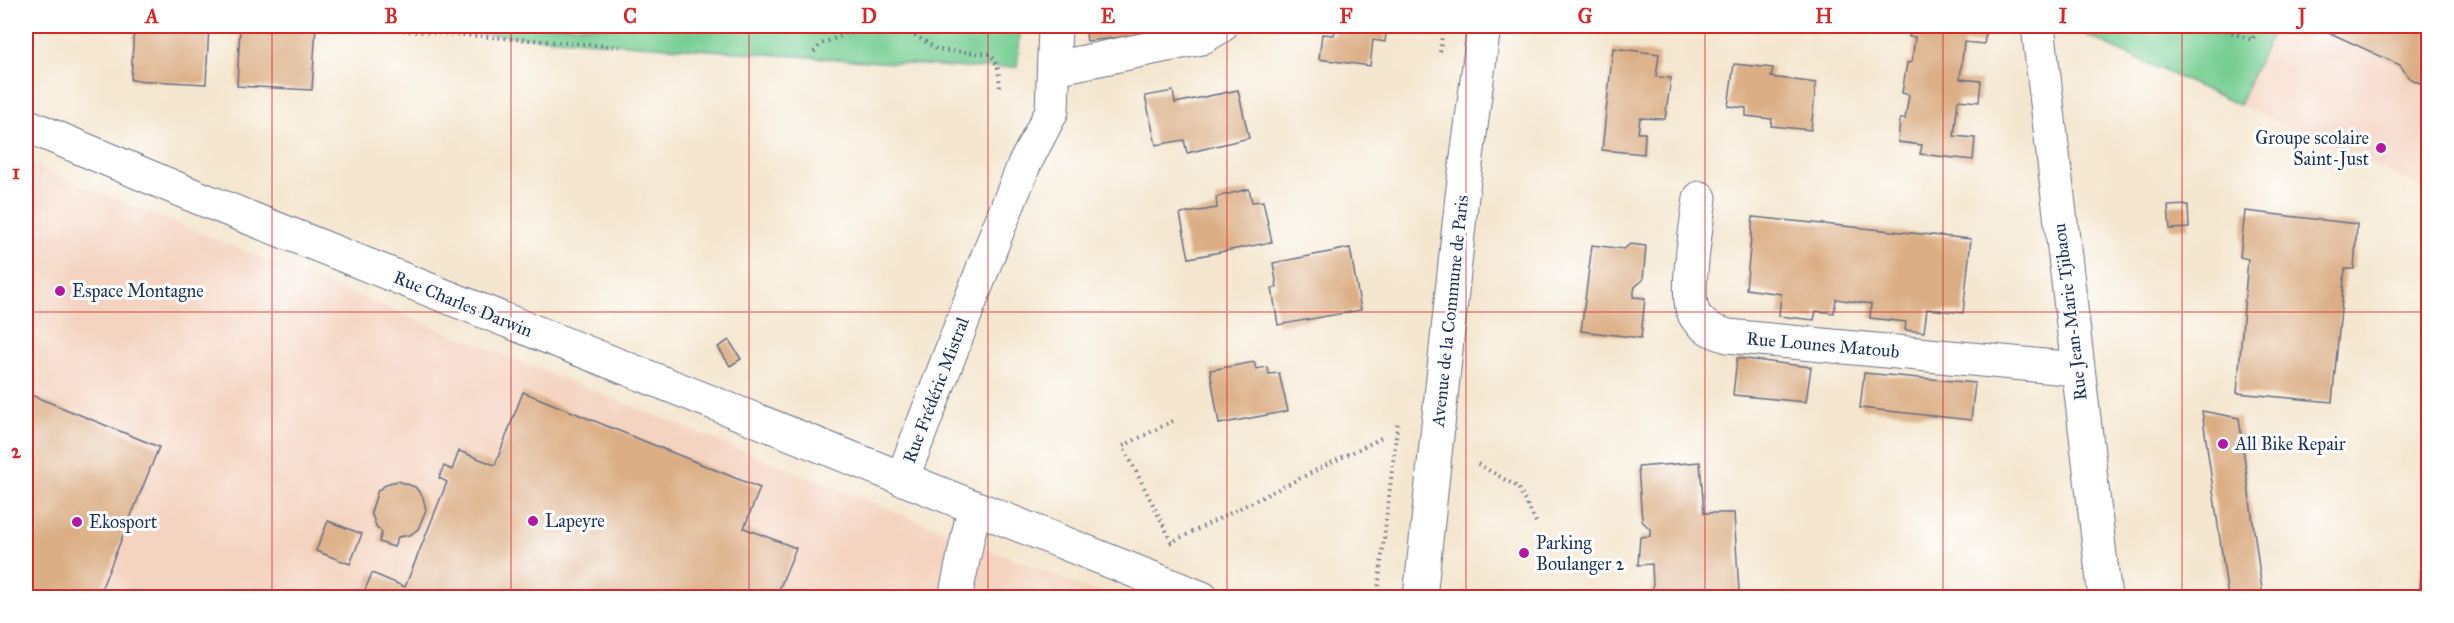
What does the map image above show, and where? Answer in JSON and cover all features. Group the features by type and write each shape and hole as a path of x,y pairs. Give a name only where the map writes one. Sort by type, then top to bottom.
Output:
{"street":[{"name":"Rue Frédéric Mistral","path":"1055,26 1052,111 1024,165 1007,206 902,479 1202,597"},
{"path":"1055,68 1201,38 1221,26"},
{"name":"Avenue de la Commune de Paris","path":"1420,597 1462,195 1484,26"},
{"name":"Rue Jean-Marie Tjibaou","path":"2038,26 2076,369 2105,597"},
{"name":"Rue Charles Darwin","path":"26,124 197,198 902,479"},
{"name":"Rue Lounes Matoub","path":"1700,198 1690,297 1694,314 1708,330 1728,336 2076,369"},
{"path":"955,597 974,508"}],"path":[{"path":"344,26 623,47"},
{"path":"814,52 821,44 865,26"},
{"path":"887,26 906,29 938,50 991,54 998,67 1000,88"},
{"path":"2215,26 2252,40 2259,26"},
{"path":"1173,542 1123,446 1175,420"},
{"path":"1112,561 1173,542 1381,438"},
{"path":"1478,464 1518,487 1537,524"},
{"path":"1564,597 1588,597"}],"shaded area":[{"name":"Groupe scolaire Saint-Just","path":"2275,26 2428,26 2428,190 2239,105"},
{"path":"26,163 1108,597 26,597"}],"green space":[{"path":"371,26 1021,26 1017,67 966,68"},
{"path":"2072,26 2275,26 2239,105 2072,29"}],"building":[{"path":"134,26 209,26 206,84 131,80"},
{"path":"240,26 316,26 312,90 237,86"},
{"path":"1085,26 1158,26 1159,33 1087,41"},
{"path":"1336,26 1387,26 1385,42 1373,40 1370,66 1319,59 1322,34 1334,35"},
{"path":"1911,26 1987,26 1984,44 1964,42 1960,79 1981,81 1979,102 1958,100 1954,136 1975,138 1973,160 1920,154 1922,145 1898,142 1900,119 1905,119 1909,95 1902,93 1907,63 1912,62 1915,37 1909,37"},
{"path":"2315,26 2428,26 2428,87 2409,78 2400,65"},
{"path":"1613,48 1659,54 1656,77 1671,78 1665,119 1640,118 1638,133 1645,133 1644,154 1602,150"},
{"path":"1734,64 1773,68 1771,77 1816,83 1811,130 1771,126 1772,119 1746,116 1746,108 1728,106"},
{"path":"1238,90 1249,138 1187,153 1184,140 1156,145 1145,96 1173,91 1175,103"},
{"path":"1249,189 1252,202 1263,201 1272,242 1189,258 1180,214 1217,208 1216,197"},
{"path":"2188,205 2189,228 2170,229 2168,206"},
{"path":"2245,211 2357,224 2354,269 2345,269 2332,402 2237,393 2248,259 2240,257"},
{"path":"1753,217 1971,239 1963,313 1927,309 1924,332 1905,330 1906,322 1870,318 1871,304 1836,299 1834,313 1816,311 1814,320 1779,316 1781,294 1746,289"},
{"path":"1630,244 1646,246 1643,280 1635,287 1633,297 1645,298 1641,338 1581,331 1592,245 1624,249"},
{"path":"1350,248 1361,310 1278,325 1272,288 1277,287 1273,263"},
{"path":"729,340 741,359 730,366 718,347"},
{"path":"1737,358 1811,367 1806,402 1733,395"},
{"path":"1254,362 1256,369 1267,367 1269,374 1279,373 1288,411 1219,424 1210,370"},
{"path":"1864,373 1975,383 1971,420 1860,408"},
{"path":"523,392 760,488 744,528 796,548 776,597 362,597 372,573 405,587 447,482 439,478 444,466 452,470 459,451 495,465"},
{"name":"Ekosport","path":"26,393 159,447 98,597 26,597"},
{"path":"2202,411 2239,418 2263,597 2228,597"},
{"path":"1700,462 1704,513 1734,513 1739,591 1710,594 1710,597 1647,597 1653,587 1652,564 1638,565 1640,537 1650,536 1650,529 1642,521 1638,467"},
{"path":"398,481 415,487 423,497 426,510 418,529 410,535 398,537 394,547 379,542 382,532 376,526 371,512 378,490 389,483"},
{"path":"328,521 362,534 350,564 316,551"},
{"path":"2422,564 2428,565 2428,597 2419,597"}],"place":[{"name":"Groupe scolaire Saint-Just","path":"2381,148"},
{"name":"Espace Montagne","path":"60,291"},
{"name":"All Bike Repair","path":"2223,444"},
{"name":"Lapeyre","path":"533,521"},
{"name":"Ekosport","path":"77,522"},
{"name":"Parking Boulanger 2","path":"1524,553"}]}
